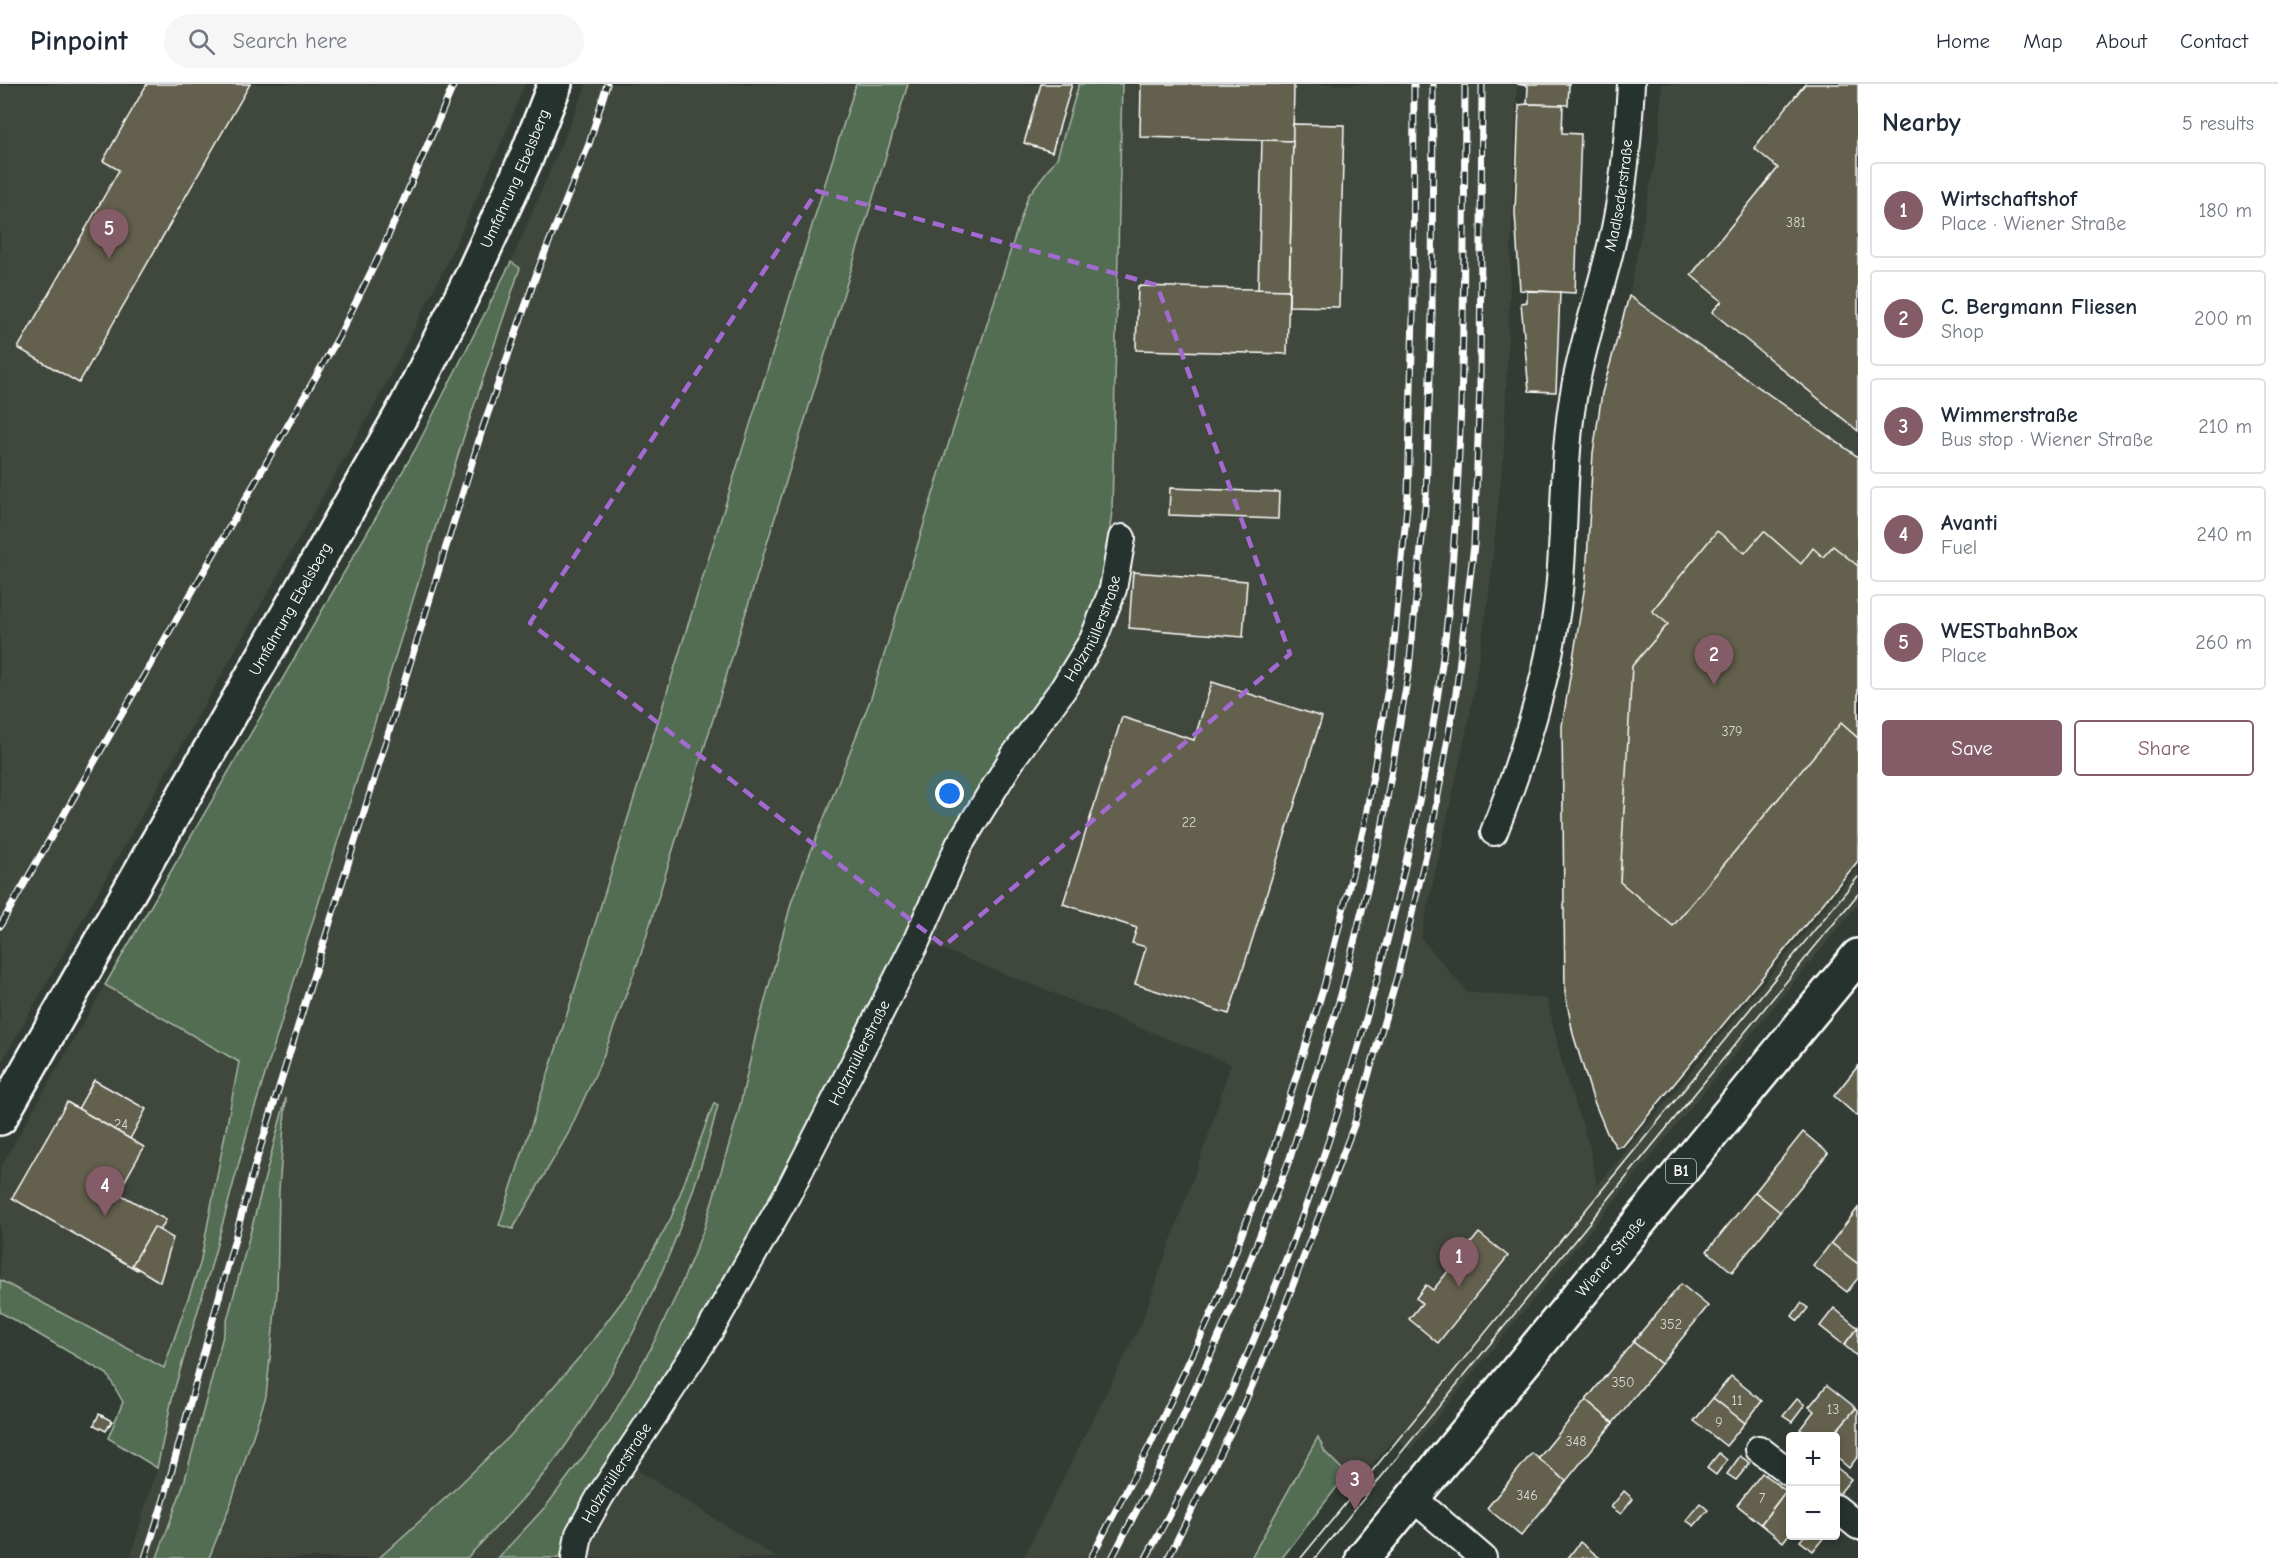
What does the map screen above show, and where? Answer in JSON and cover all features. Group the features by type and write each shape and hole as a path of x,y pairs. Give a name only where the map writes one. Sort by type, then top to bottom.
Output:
{"main road":[{"name":"Umfahrung Ebelsberg","path":"0,1118 407,405 471,278 526,158 555,84"},
{"name":"Wiener Straße","path":"1363,1558 1858,956"}],"street":[{"name":"Madlsederstraße","path":"1494,832 1529,726 1550,646 1558,592 1567,439 1575,386 1612,243 1623,177 1631,84"},
{"name":"Holzmüllerstraße","path":"575,1558 579,1534 601,1495 709,1332 788,1193 916,942 959,845 1014,756 1064,689 1093,640 1113,590 1122,538"},
{"path":"1760,1449 1786,1469"},
{"path":"1413,1498 1483,1558"},
{"path":"1840,1511 1858,1526"}],"highlighted area":[{"path":"817,191 1157,285 1290,654 944,946 530,623"}],"shaded area":[{"path":"0,84 525,84 501,144 446,265 382,392 0,1065"},
{"path":"587,84 1079,84 1057,158 1028,196 944,458 871,698 792,900 756,1034 738,1114 704,1229 678,1292 651,1348 609,1422 547,1505 498,1558 467,1558 514,1509 565,1445 608,1377 646,1304 715,1103 671,1218 632,1288 584,1352 510,1436 379,1558 130,1558 157,1468 173,1394 249,1126 463,439 520,269 511,262"},
{"path":"1122,84 1517,84 1504,450 1488,602 1470,714 1421,938 1467,992 1547,999 1564,1072 1589,1144 1597,1186 1858,868 1858,904 1410,1450 1394,1438 1358,1482 1325,1452 1318,1438 1251,1558 1023,1558 1141,1324 1205,1145 1231,1064 929,944 966,856 1000,801 1085,678 1109,631 1131,539 1109,539 1112,511 1118,323"},
{"path":"1662,84 1858,84 1858,457 1629,296 1659,140"},
{"path":"105,985 239,1062 200,1264 164,1368 0,1280 0,1168"},
{"path":"636,1469 777,1558 587,1558 594,1534"}],"green space":[{"path":"856,84 908,84 641,954 603,1057 568,1134 513,1229 499,1225 558,1043"},
{"path":"1079,84 1122,84 1112,511 1104,577 1088,626 952,839 778,1189 698,1327 577,1512 560,1558 498,1558 547,1505 609,1422 651,1348 678,1292 704,1229 738,1114 756,1034 792,900 871,698 944,458 1028,196 1057,158"},
{"path":"511,262 520,268 463,439 249,1126 173,1394 157,1468 108,1438 123,1402 107,1374 0,1312 0,1280 164,1368 200,1264 239,1062 105,985 415,450"},
{"path":"286,1098 279,1190 277,1292 266,1396 231,1503 209,1558 157,1558 184,1483"},
{"path":"714,1103 718,1105 692,1194 657,1281 637,1324 592,1406 555,1460 467,1558 379,1558 510,1436 584,1352 632,1288 671,1218"},
{"path":"1318,1437 1325,1452 1347,1474 1282,1558 1251,1558"}],"building":[{"path":"147,84 250,84 79,383 18,348 119,170 103,161"},
{"path":"1041,84 1072,84 1052,152 1024,143"},
{"path":"1141,84 1294,84 1293,141 1140,137"},
{"path":"1517,84 1569,84 1568,105 1527,104 1528,86"},
{"path":"1805,84 1858,84 1858,431 1712,312 1722,301 1691,275 1778,168 1754,148"},
{"path":"1519,105 1563,105 1562,133 1581,134 1575,293 1520,290 1515,213"},
{"path":"1293,124 1344,125 1339,307 1289,306"},
{"path":"1262,140 1293,141 1289,290 1258,290"},
{"path":"1138,286 1289,290 1287,354 1136,350"},
{"path":"1527,291 1560,292 1556,392 1529,391 1521,303 1527,302"},
{"path":"1629,296 1858,457 1858,861 1623,1146 1616,1147 1607,1133 1593,1099 1573,1034 1565,992 1562,726 1586,579 1593,453 1602,393"},
{"path":"1170,488 1279,492 1278,519 1169,515"},
{"path":"1717,531 1745,553 1764,531 1801,564 1813,548 1823,557 1833,546 1858,566 1858,738 1841,723 1673,926 1620,882 1632,666 1668,624 1652,611"},
{"path":"1133,572 1247,581 1243,637 1129,628"},
{"path":"1212,682 1322,717 1229,1014 1135,984 1146,947 1132,943 1137,928 1063,904 1122,717 1194,740"},
{"path":"1858,1066 1858,1117 1834,1096"},
{"path":"94,1080 146,1109 130,1139 78,1109"},
{"path":"67,1102 144,1147 118,1193 166,1220 137,1270 12,1198"},
{"path":"1803,1132 1828,1153 1780,1212 1755,1192"},
{"path":"1755,1192 1780,1212 1732,1272 1707,1251"},
{"path":"1858,1208 1858,1264 1831,1243"},
{"path":"154,1227 173,1238 160,1282 132,1265"},
{"path":"1479,1233 1508,1256 1438,1343 1409,1319 1422,1303 1416,1298 1426,1285 1433,1290"},
{"path":"1831,1243 1858,1264 1858,1278 1847,1292 1813,1266"},
{"path":"1681,1284 1708,1306 1661,1364 1633,1342"},
{"path":"1801,1303 1808,1308 1798,1321 1792,1316"},
{"path":"1834,1308 1858,1328 1844,1345 1820,1326"},
{"path":"1858,1327 1858,1357 1844,1345"},
{"path":"1633,1342 1661,1364 1613,1423 1586,1400"},
{"path":"1731,1376 1762,1401 1745,1423 1713,1398"},
{"path":"1827,1385 1856,1408 1835,1432 1804,1432 1800,1429 1814,1411 1809,1407"},
{"path":"1713,1398 1745,1423 1726,1446 1694,1421"},
{"path":"1797,1399 1805,1405 1792,1422 1783,1416"},
{"path":"1586,1400 1613,1423 1566,1481 1538,1459"},
{"path":"1856,1408 1858,1410 1858,1456 1849,1468 1840,1460 1840,1432 1835,1432"},
{"path":"99,1414 112,1421 106,1431 94,1425"},
{"path":"1532,1453 1566,1481 1521,1536 1487,1508"},
{"path":"1719,1453 1727,1460 1716,1475 1707,1468"},
{"path":"1740,1456 1750,1463 1736,1480 1727,1474"},
{"path":"1840,1470 1851,1479 1840,1493"},
{"path":"1762,1473 1786,1491 1761,1524 1737,1505"},
{"path":"1624,1491 1633,1499 1621,1514 1611,1507"},
{"path":"1786,1491 1786,1538 1783,1542 1761,1524"},
{"path":"1700,1503 1708,1510 1694,1526 1686,1520"},
{"path":"1801,1540 1822,1540 1813,1551"},
{"path":"1580,1542 1600,1558 1568,1558"}],"tram line":[{"path":"1301,1558 1858,877"},
{"path":"1315,1558 1858,894"}],"railway":[{"path":"0,926 338,338 382,250 454,84"},
{"path":"145,1558 164,1499 255,1165 483,427 539,267 589,144 607,84"},
{"path":"1091,1558 1150,1445 1215,1306 1274,1148 1324,986 1364,827 1392,665 1408,495 1413,315 1414,84"},
{"path":"1112,1558 1165,1456 1230,1312 1290,1158 1341,995 1381,834 1409,669 1426,497 1432,316 1433,84"},
{"path":"1146,1558 1227,1401 1297,1231 1355,1056 1388,937 1407,857 1438,695 1454,547 1463,349 1465,84"},
{"path":"1168,1558 1241,1411 1273,1337 1354,1125 1397,977 1432,829 1456,693 1474,545 1480,386 1482,84"}],"place":[{"name":"WESTbahnBox","path":"109,259"},
{"name":"C. Bergmann Fliesen","path":"1714,685"},
{"name":"Avanti","path":"105,1216"},
{"name":"Wirtschaftshof","path":"1459,1287"},
{"name":"Wimmerstraße","path":"1355,1510"}]}
